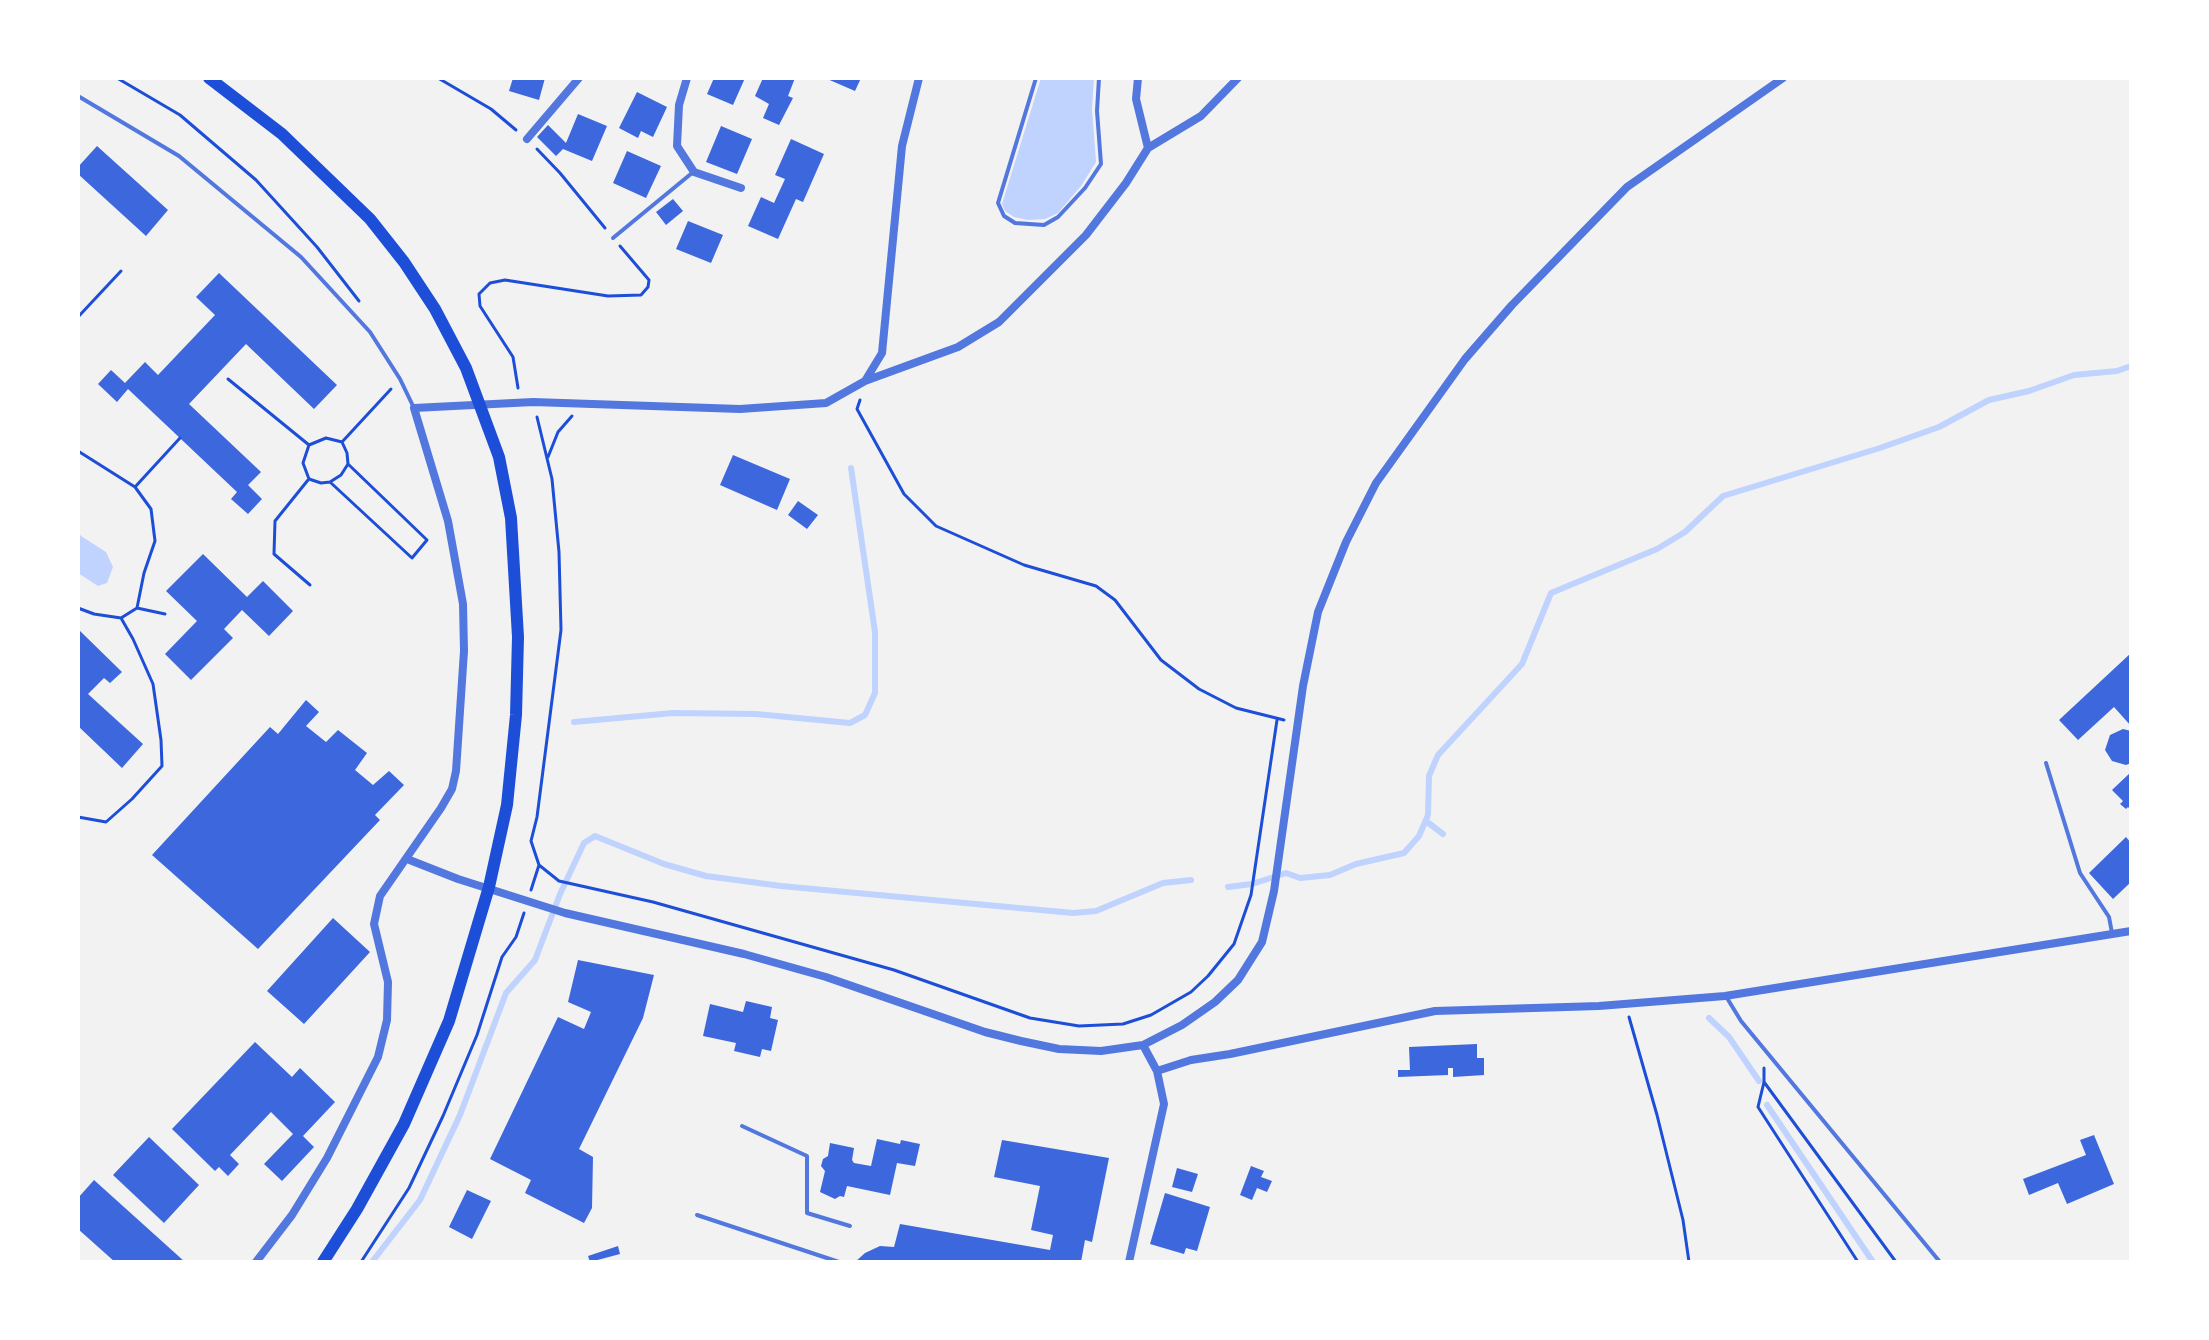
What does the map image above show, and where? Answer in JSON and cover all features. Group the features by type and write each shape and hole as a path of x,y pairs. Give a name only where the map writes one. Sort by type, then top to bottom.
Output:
{"main road":[{"path":"209,78 282,134 370,219 435,309 466,368 499,457 516,563 516,715 507,805 489,887 449,1021 404,1124 357,1209 323,1262"}],"street":[{"path":"527,139 579,78"},
{"path":"687,78 679,105 677,146 694,172 741,188"},
{"path":"865,381 882,353 902,146 919,78"},
{"path":"1138,78 1136,99 1148,148"},
{"path":"256,1262 292,1215 327,1158 378,1057 387,1020 388,982 374,924 380,896 452,789 456,771 464,651 463,604 448,521 414,408 533,402 740,409 826,403 865,381 958,347 999,322 1086,235 1148,148 1201,116 1238,78"},
{"path":"407,859 458,879 565,913 757,957 1021,1041 1059,1049 1101,1051 1143,1045 1182,1025 1215,1002 1238,980 1262,942 1274,891 1301,698 1318,612 1346,542 1376,483 1465,359 1512,305 1627,187 1783,78"},
{"path":"1157,1071 1191,1060 1244,1052 1435,1011 1626,1004 1725,996 2131,931"},
{"path":"1129,1262 1164,1104 1157,1071 1143,1045"}],"lane":[{"path":"1036,78 998,203 1004,216 1015,223 1044,225 1058,217 1085,188 1101,164 1097,111 1099,78"},
{"path":"78,96 179,156 301,257 370,332 400,379 414,408"},
{"path":"613,238 694,172"},
{"path":"2046,763 2080,873 2109,917 2112,933"},
{"path":"1725,996 1741,1021 1940,1262"},
{"path":"742,1126 807,1156 807,1213 850,1226"},
{"path":"697,1215 839,1262"}],"path":[{"path":"117,78 180,115 256,180 345,280 362,305"},
{"path":"438,78 491,109 527,139 560,173 649,280 648,287 641,295 608,296 505,280 490,283 479,294 480,306 513,357 518,388 533,402"},
{"path":"78,317 121,271"},
{"path":"228,379 309,445"},
{"path":"342,442 400,379"},
{"path":"539,865 559,881 653,902 894,970 1030,1018 1079,1026 1123,1024 1151,1015 1191,992 1234,944 1251,895 1277,720 1236,708 1199,689 1161,660 1115,600 1096,586 1024,565 936,526 904,494 857,409 865,381"},
{"path":"548,457 558,432 590,404"},
{"path":"135,487 180,438"},
{"path":"309,479 303,463 309,445 326,438 342,442"},
{"path":"309,479 330,482 341,475 348,464 342,442"},
{"path":"78,451 135,487 151,509 155,541 137,608"},
{"path":"330,482 412,558 427,540 348,464"},
{"path":"309,479 275,521 274,554 310,585"},
{"path":"78,608 121,618 137,608 165,614"},
{"path":"78,817 106,822 162,766 153,684 121,618"},
{"path":"1626,1004 1683,1220 1689,1262"},
{"path":"1764,1048 1764,1082 1758,1107 1858,1262"},
{"path":"1764,1082 1896,1262"}],"water":[{"path":"1041,78 1094,78 1092,109 1096,162 1058,213 1045,219 1028,220 1014,217 1005,211 1002,204"},
{"path":"78,531 106,552 113,567 107,583 98,586 78,573"}],"building":[{"path":"513,78 545,78 539,100 509,91"},
{"path":"714,78 745,78 733,105 707,94"},
{"path":"763,78 795,78 788,96 793,98 779,125 763,118 769,104 755,96"},
{"path":"825,78 861,78 855,91"},
{"path":"637,92 667,107 653,137 641,131 638,138 619,128"},
{"path":"578,114 607,126 592,161 563,149 556,156 537,137 548,125 566,143"},
{"path":"721,126 752,139 737,174 706,162"},
{"path":"791,139 824,154 803,202 796,199 778,239 748,226 761,197 774,203 785,179 775,175"},
{"path":"97,146 168,210 146,236 78,174 78,167"},
{"path":"627,151 661,166 646,198 613,183"},
{"path":"673,199 683,211 666,225 656,212"},
{"path":"688,221 723,235 711,263 676,249"},
{"path":"219,273 337,385 314,409 246,344 189,404 261,472 248,485 262,499 248,514 231,499 237,492 128,389 117,402 98,384 111,370 125,383 145,362 158,375 215,315 196,297"},
{"path":"733,455 790,479 777,510 720,485"},
{"path":"798,501 818,515 807,529 788,515"},
{"path":"203,554 247,597 263,581 293,611 269,636 242,610 224,629 233,638 191,680 165,654 197,621 166,591"},
{"path":"78,629 122,672 110,683 104,678 88,694 143,744 122,768 78,726"},
{"path":"2131,653 2131,726 2114,707 2078,740 2059,720"},
{"path":"306,700 319,712 306,726 326,742 338,730 367,753 355,770 373,785 389,771 404,785 375,815 380,820 258,949 152,855 270,727 278,734"},
{"path":"2123,729 2131,731 2131,763 2126,765 2112,761 2105,750 2110,735"},
{"path":"2131,772 2131,810 2120,804 2123,801 2112,790"},
{"path":"2126,837 2131,843 2131,882 2113,899 2089,873"},
{"path":"333,918 370,952 304,1024 267,991"},
{"path":"578,960 654,975 643,1018 579,1149 593,1157 592,1208 584,1223 525,1193 531,1180 490,1159 558,1017 584,1029 591,1012 568,1002"},
{"path":"746,1001 772,1007 770,1018 778,1020 771,1051 762,1049 760,1057 734,1051 736,1043 703,1036 710,1004 743,1012"},
{"path":"255,1042 292,1077 300,1068 335,1102 303,1136 314,1147 282,1181 264,1164 293,1134 271,1112 230,1155 239,1164 228,1176 219,1167 215,1171 172,1129"},
{"path":"1477,1044 1477,1058 1484,1058 1484,1075 1453,1077 1453,1068 1448,1068 1448,1075 1398,1077 1398,1070 1410,1070 1409,1047"},
{"path":"2094,1135 2114,1184 2067,1204 2058,1183 2029,1195 2023,1179 2086,1155 2080,1140"},
{"path":"149,1137 199,1185 164,1223 113,1175"},
{"path":"877,1139 920,1144 915,1166 897,1163 890,1195 847,1186 844,1197 835,1199 820,1192 825,1171 821,1166 828,1156 830,1143 854,1148 854,1163 871,1166"},
{"path":"1002,1140 1109,1158 1092,1242 1085,1240 1081,1262 855,1262 880,1246 894,1247 900,1224 1050,1250 1053,1235 1031,1230 1040,1186 994,1177"},
{"path":"1251,1166 1264,1171 1261,1177 1272,1181 1267,1192 1257,1188 1252,1200 1240,1195"},
{"path":"1177,1168 1198,1174 1192,1192 1172,1187"},
{"path":"94,1180 185,1262 115,1262 78,1229 78,1198"},
{"path":"467,1190 491,1201 472,1239 449,1227"},
{"path":"1165,1193 1210,1207 1197,1251 1186,1248 1184,1254 1150,1244"},
{"path":"618,1246 620,1254 590,1262 588,1256"}],"waterway":[{"path":"1228,887 1252,884 1286,873 1300,878 1330,875 1356,864 1404,853 1419,836 1428,815 1429,776 1438,755 1522,664 1551,593 1657,549 1685,532 1723,496 1939,427 1989,400 2029,391 2074,375 2117,371 2131,366"},
{"path":"574,722 673,713 756,714 850,723 865,715 875,693 875,632 851,468"},
{"path":"1426,821 1443,834"},
{"path":"372,1262 420,1200 460,1115 506,993 535,960 560,894 584,843 595,836 664,864 706,876 781,886 1073,913 1096,911 1163,883 1191,880"},
{"path":"1709,1018 1729,1037 1759,1081"},
{"path":"1767,1105 1873,1262"}]}
